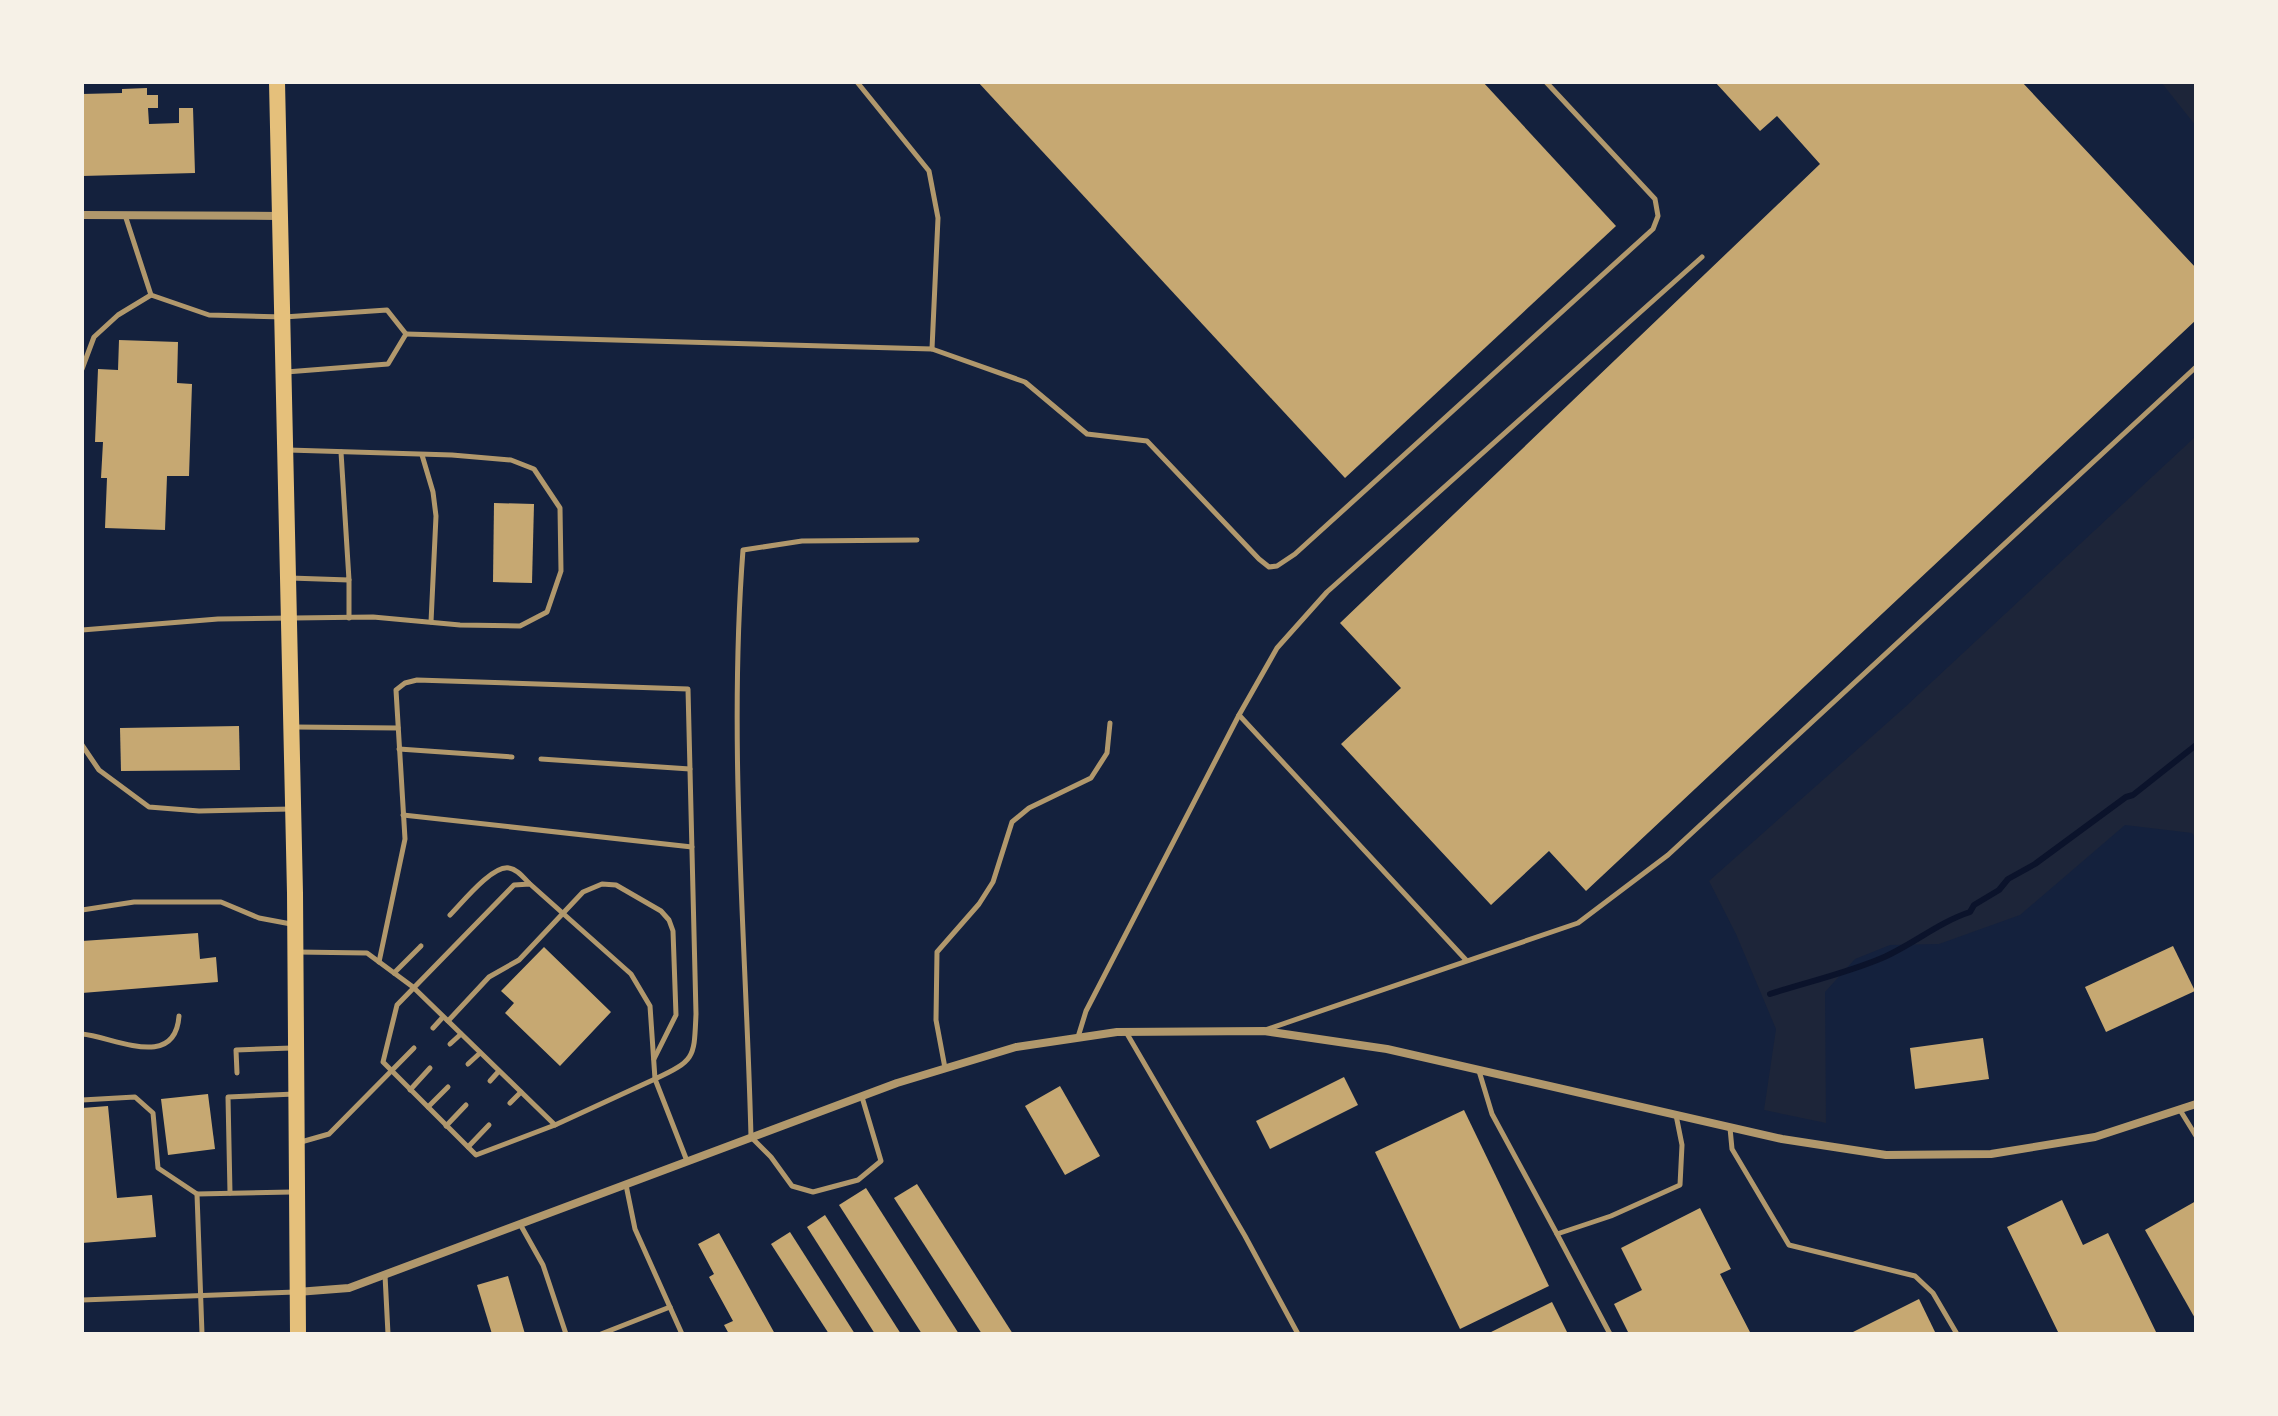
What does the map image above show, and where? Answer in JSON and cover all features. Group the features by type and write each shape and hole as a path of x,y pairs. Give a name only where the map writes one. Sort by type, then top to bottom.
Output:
{"highway":[{"path":"277,82 294,809 298,1334"}],"street":[{"path":"82,215 281,216"},
{"path":"297,1292 349,1288 861,1096 945,1068 1016,1047 1126,1031 1264,1031 1387,1049 1730,1128 1886,1155 1991,1154 2095,1137 2196,1104"}],"lane":[{"path":"857,82 929,171 938,218 932,349"},
{"path":"151,295 209,315 284,317 387,310 406,334 932,349 1025,382 1087,434 1147,441 1259,559 1269,567 1277,566 1295,554 1653,229 1658,216 1655,199 1546,82"},
{"path":"125,215 151,295"},
{"path":"1078,1038 1086,1011 1239,715 1277,648 1327,592 1702,257"},
{"path":"82,369 94,337 118,315 151,295"},
{"path":"285,372 388,364 406,334"},
{"path":"1264,1031 1578,923 1668,855 2196,367"},
{"path":"82,630 218,619 349,618 520,626 547,612 561,571 560,508 534,469 511,460 287,450"},
{"path":"341,452 349,618"},
{"path":"422,455 433,492 436,516 431,622"},
{"path":"861,1096 881,1161 858,1180 813,1192 792,1186 771,1157 751,1137 738,751 739,595 743,550 802,541 917,540"},
{"path":"289,578 349,580"},
{"path":"379,962 405,839 396,690 405,683 417,680 688,689 696,1014 694,1049 684,1065 555,1125 476,1155 383,1062 397,1005 514,885 530,884"},
{"path":"1239,715 1466,960"},
{"path":"945,1068 936,1020 937,952 979,904 993,882 1012,822 1029,808 1091,778 1107,753 1110,723"},
{"path":"292,727 398,728"},
{"path":"82,745 99,770 149,807 199,811 294,809"},
{"path":"399,749 512,757"},
{"path":"541,759 690,769"},
{"path":"403,815 692,847"},
{"path":"450,915 495,870 506,867 517,871 631,974 650,1006 655,1079 687,1161"},
{"path":"433,1028 489,977 519,960 583,892 602,884 616,885 661,911 673,931 676,1015 654,1059"},
{"path":"82,910 134,902 221,902 259,918 295,925"},
{"path":"394,973 421,946"},
{"path":"296,952 367,953 413,987 555,1125"},
{"path":"82,1034 144,1050 168,1042 178,1030 179,1016"},
{"path":"1126,1031 1298,1334"},
{"path":"450,1044 461,1034"},
{"path":"237,1073 236,1050 297,1047"},
{"path":"296,1143 329,1134 414,1048"},
{"path":"468,1064 480,1053"},
{"path":"410,1090 430,1068"},
{"path":"1478,1070 1492,1114 1610,1334"},
{"path":"490,1081 499,1071"},
{"path":"428,1107 448,1087"},
{"path":"510,1103 521,1092"},
{"path":"230,1193 228,1097 297,1094"},
{"path":"82,1100 135,1097 153,1113 158,1168 197,1194 297,1192"},
{"path":"446,1126 466,1105"},
{"path":"2179,1109 2196,1136"},
{"path":"1557,1234 1611,1216 1680,1185 1682,1145 1676,1115"},
{"path":"468,1147 489,1125"},
{"path":"1730,1128 1732,1149 1789,1245 1915,1276 1933,1293 1957,1334"},
{"path":"626,1184 635,1229 682,1334"},
{"path":"197,1194 202,1334"},
{"path":"520,1224 543,1265 566,1334"},
{"path":"385,1275 388,1334"},
{"path":"82,1300 297,1292"},
{"path":"601,1334 670,1307"}],"shaded area":[{"path":"2161,82 2196,82 2196,126"},
{"path":"2196,436 2196,839 2192,833 2125,825 2020,915 1939,944 1890,945 1855,959 1825,992 1826,1123 1764,1110 1776,1029 1736,934 1709,881 1904,708"}],"building":[{"path":"978,82 1483,82 1616,226 1345,478"},
{"path":"1715,82 2022,82 2196,268 2196,320 1586,891 1549,851 1491,905 1341,744 1401,688 1340,623 1820,164 1777,116 1760,131"},
{"path":"147,88 147,95 158,95 158,108 148,108 149,124 179,123 179,108 193,108 195,173 82,176 82,94 122,93 122,89"},
{"path":"119,340 178,342 177,383 192,384 189,476 167,476 165,530 105,528 107,478 101,478 103,442 95,442 98,369 118,370"},
{"path":"494,503 534,504 532,583 493,582"},
{"path":"239,726 240,770 121,771 120,728"},
{"path":"198,933 200,959 216,957 218,982 82,993 82,941"},
{"path":"2173,946 2195,991 2106,1032 2085,987"},
{"path":"544,947 611,1012 560,1066 505,1013 514,1003 501,991"},
{"path":"1983,1038 1989,1079 1915,1089 1910,1048"},
{"path":"1344,1077 1358,1105 1270,1149 1256,1121"},
{"path":"1060,1086 1100,1156 1065,1175 1025,1106"},
{"path":"208,1094 215,1149 168,1155 161,1099"},
{"path":"108,1106 117,1198 152,1195 156,1237 82,1243 82,1108"},
{"path":"1464,1110 1549,1286 1460,1329 1375,1152"},
{"path":"917,1184 1013,1334 982,1334 894,1198"},
{"path":"866,1188 959,1334 922,1334 839,1205"},
{"path":"2062,1200 2083,1245 2108,1233 2157,1334 2059,1334 2007,1227"},
{"path":"2196,1201 2196,1320 2145,1230"},
{"path":"1700,1208 1731,1269 1720,1274 1751,1334 1629,1334 1614,1304 1642,1290 1621,1248"},
{"path":"825,1215 901,1334 875,1334 807,1227"},
{"path":"790,1232 855,1334 829,1334 771,1244"},
{"path":"719,1233 775,1334 729,1334 724,1325 733,1321 709,1277 714,1274 698,1244"},
{"path":"508,1276 525,1334 492,1334 477,1285"},
{"path":"1919,1299 1936,1334 1849,1334"},
{"path":"1552,1302 1568,1334 1487,1334"}],"waterway":[{"path":"1770,994 1882,958 1970,912 1974,905 1999,890 2008,879 2035,864 2133,795 2196,745"}]}
